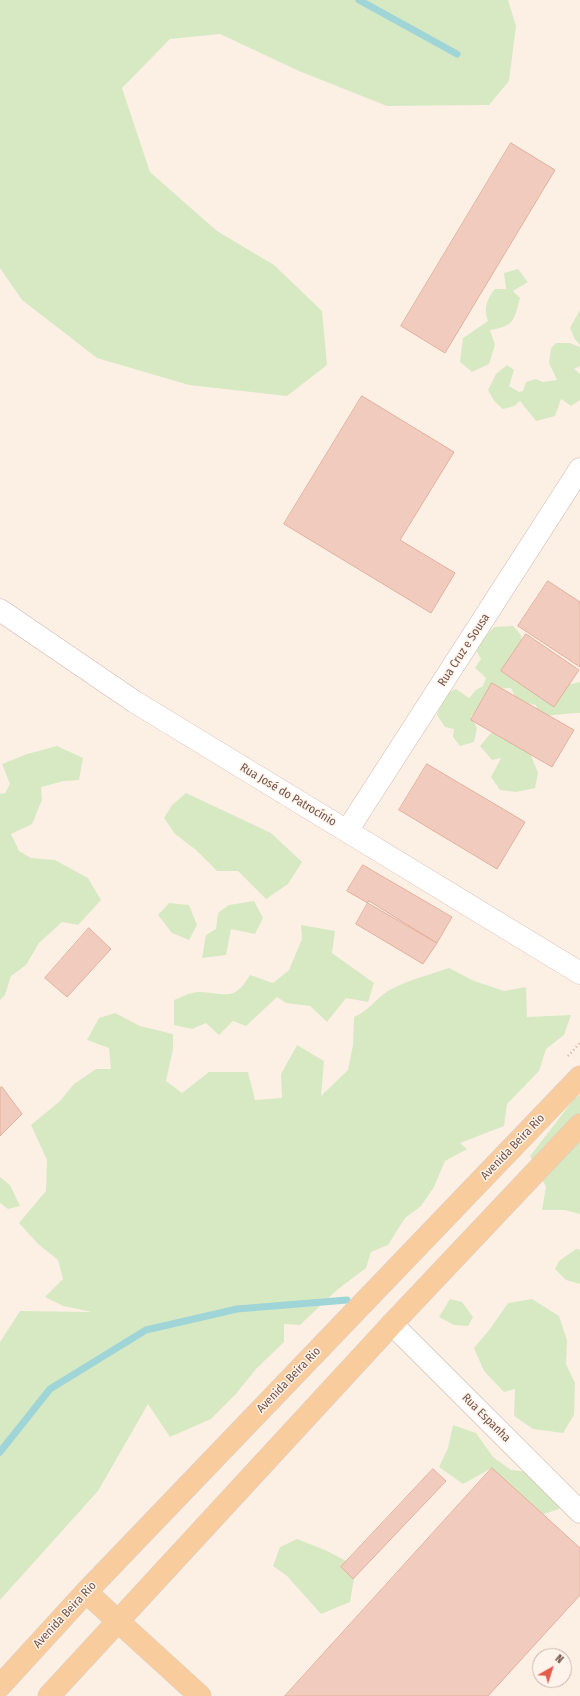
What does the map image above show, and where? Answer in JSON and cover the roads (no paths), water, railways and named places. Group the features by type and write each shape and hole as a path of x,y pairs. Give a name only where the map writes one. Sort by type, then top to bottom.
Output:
{"main road":[{"name":"Avenida Beira Rio","path":"0,1686 86,1592 580,1077"},
{"path":"49,1696 392,1324 580,1125"},
{"path":"86,1592 200,1696"}],"street":[{"name":"Rua Cruz e Sousa","path":"347,831 577,482"},
{"name":"Rua José do Patrocínio","path":"0,610 135,702 580,973"},
{"name":"Rua Espanha","path":"392,1324 580,1512"}],"waterway":[{"path":"359,0 457,54"},
{"path":"0,1452 50,1389 146,1330 237,1309 347,1300"}]}
